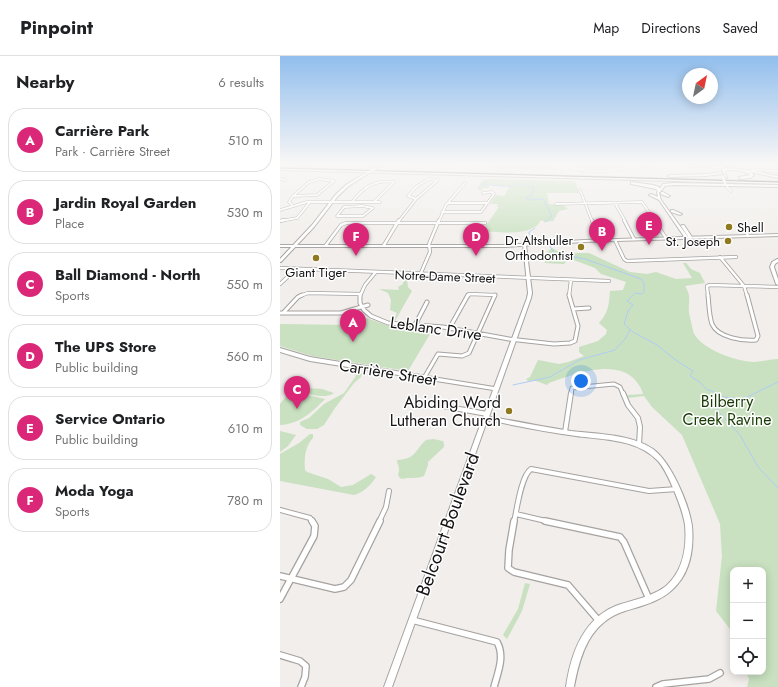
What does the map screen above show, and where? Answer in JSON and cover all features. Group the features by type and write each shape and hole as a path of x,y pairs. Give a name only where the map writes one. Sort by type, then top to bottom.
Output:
{"main road":[{"path":"280,261 296,245 340,192"},
{"path":"659,192 650,195 661,200 672,212 688,237"},
{"path":"660,192 661,200 688,237"},
{"path":"661,192 669,196 661,200"},
{"path":"672,212 680,214 676,218"},
{"path":"280,245 524,245 599,240 778,235"},
{"name":"Belcourt Boulevard","path":"388,687 529,298 524,245"},
{"path":"778,260 773,263 772,267 778,284"},
{"name":"Carrière Street","path":"280,350 310,359 496,389"},
{"path":"487,417 503,423 621,438 639,444 651,451 662,461 671,473 689,524 690,538 683,569 670,587 655,598 616,611 599,621 586,638 579,651 575,661 570,687"}],"street":[{"path":"292,205 289,201 297,192"},
{"path":"293,196 317,195 320,192"},
{"path":"353,201 360,192"},
{"path":"375,201 384,192"},
{"path":"412,192 408,196 416,199"},
{"path":"384,246 397,223 416,199 425,192"},
{"path":"420,275 430,252 430,246 442,212 448,202 457,192"},
{"path":"581,192 599,240"},
{"path":"442,212 479,213 494,193 483,193"},
{"path":"338,216 349,201"},
{"path":"362,206 365,201"},
{"path":"280,221 297,218 310,202"},
{"path":"280,210 292,205 310,202 380,202"},
{"path":"448,202 488,203"},
{"path":"556,204 642,202 666,238"},
{"path":"615,203 634,239"},
{"path":"332,216 363,216 373,208 362,206 345,207"},
{"path":"326,245 341,224 344,223 485,223"},
{"path":"743,224 748,236"},
{"path":"616,240 624,259 627,261 736,257"},
{"path":"720,257 743,286 758,336 755,340 731,337 715,328 707,286 710,285 743,286 778,287"},
{"name":"Notre-Dame Street","path":"280,268 420,275 609,281"},
{"path":"280,284 296,269"},
{"path":"362,307 360,294 364,286 375,273"},
{"path":"572,280 569,296 573,309 589,308"},
{"path":"281,313 298,297 308,293 360,294"},
{"path":"424,378 437,355 442,353 467,356 469,354 495,298 493,295 469,294 449,329"},
{"path":"415,325 426,302"},
{"path":"281,313 341,313 368,305"},
{"name":"Leblanc Drive","path":"362,307 371,316 384,322 449,329 562,345 572,344 575,341 578,326 573,309"},
{"path":"565,432 572,388 614,384 620,387 628,405 638,418 640,427 639,444"},
{"path":"443,406 487,417"},
{"path":"599,621 568,585 514,572 508,568 507,561 509,547 528,470 531,469 649,490 677,488"},
{"path":"280,576 335,589 340,589 347,586 352,580 386,507 389,491"},
{"path":"280,510 310,518 315,526 312,542 280,599"},
{"path":"516,514 620,537 624,542 649,600"},
{"path":"412,620 496,642 501,650 501,655 494,687"},
{"path":"280,655 300,661 306,666 306,677 301,687"},
{"path":"656,687 709,679 720,672"}],"green space":[{"path":"506,192 579,193 547,193 549,204 563,205 568,209 559,211 553,221 545,222 541,220 531,229 523,231 482,231 499,207 497,207 498,204 490,204 496,195 504,196"},
{"name":"Bilberry Creek Ravine","path":"552,248 561,253 589,253 630,272 647,274 656,272 676,279 692,278 683,263 686,263 691,269 700,273 705,283 685,286 689,296 689,315 696,337 702,343 719,353 738,360 754,362 778,359 778,687 747,687 749,679 747,675 766,675 766,567 730,567 730,629 716,611 722,556 720,524 682,435 652,407 644,396 628,398 627,395 643,394 642,390 636,381 628,374 617,370 594,370 569,376 547,385 536,381 528,381 526,379 530,377 538,360 559,364 584,356 579,352 579,347 598,341 606,334 607,330 599,323 608,308 610,291 623,290 626,282 601,274 595,268 571,259 568,259 564,264 545,263 544,255"},
{"path":"403,280 407,280 408,287 412,291 395,321 393,321 397,313 390,310 391,300 388,293 379,289 399,290 398,287 403,284"},
{"path":"367,318 388,326 433,329 408,371 312,356 280,346 280,324 348,325"},
{"path":"359,371 362,374 361,377 354,383 324,425 317,429 307,429 300,425 300,422 309,418 324,404 344,393 356,376 354,374"},
{"path":"305,389 322,389 334,393 324,396 313,395 306,393"},
{"path":"290,391 325,399 300,420 280,425 280,404"},
{"path":"280,431 296,435 288,446 280,452"},
{"path":"310,434 313,434 313,438 308,445 306,453 305,470 307,472 328,479 341,487 353,485 371,474 376,477 366,488 354,495 280,481 280,454 299,443"},
{"path":"433,439 443,441 444,447 428,462 424,476 400,478 398,476 399,468 397,460 408,458 414,454 426,440"},
{"path":"525,583 530,584 522,611 507,639 503,635 518,609"}],"waterway":[{"path":"533,192 532,195 526,198 531,200 543,199 552,216 545,222"},
{"path":"535,228 529,232 529,234 539,239"},
{"path":"550,246 554,253 585,259 641,279 644,283 644,292 642,294 635,293 627,301 633,305 628,311 624,324 633,332 657,345 677,361 693,371 690,376 700,382 706,389 714,392 720,400 717,410 740,435 758,467 778,488"},
{"path":"513,385 550,377 579,360 615,350 625,339 630,330"},
{"path":"718,396 738,399 745,398 778,382"}],"place":[{"name":"Shell","path":"729,227"},
{"name":"St. Joseph","path":"728,241"},
{"name":"Service Ontario","path":"649,245"},
{"name":"Dr Altshuller Orthodontist","path":"581,247"},
{"name":"Jardin Royal Garden","path":"602,251"},
{"name":"Moda Yoga","path":"356,256"},
{"name":"The UPS Store","path":"476,256"},
{"name":"Giant Tiger","path":"316,258"},
{"name":"Carrière Park","path":"353,342"},
{"name":"Ball Diamond - North","path":"297,409"},
{"name":"Abiding Word Lutheran Church","path":"509,411"}]}
